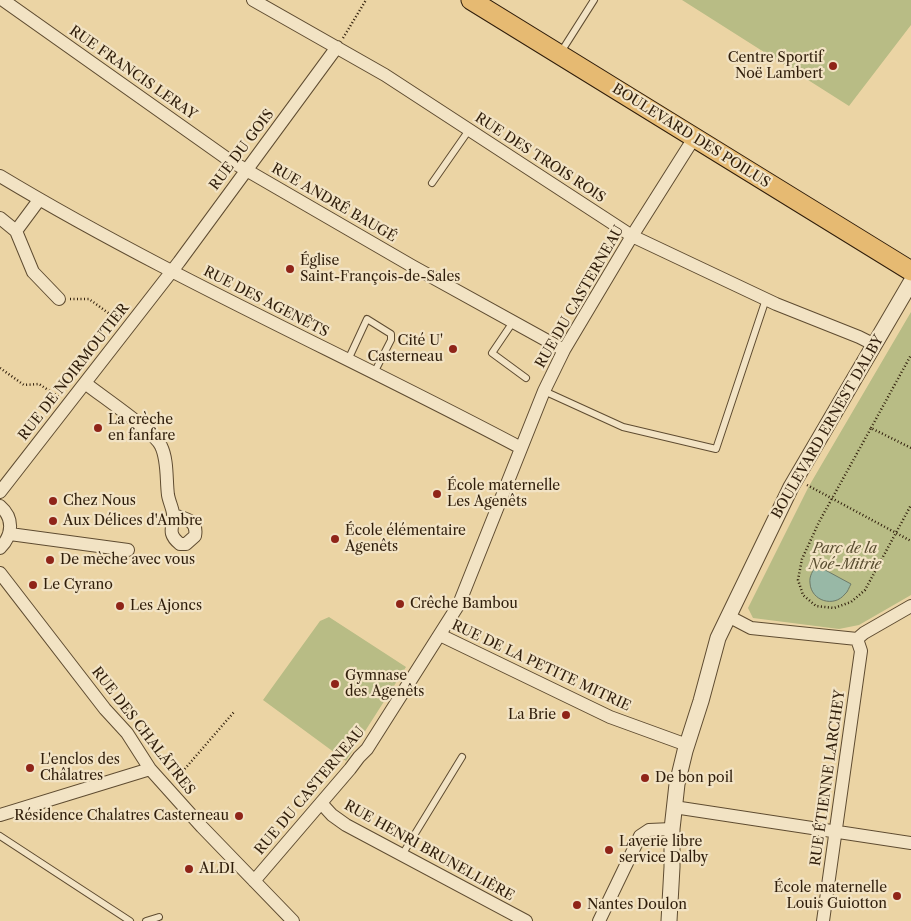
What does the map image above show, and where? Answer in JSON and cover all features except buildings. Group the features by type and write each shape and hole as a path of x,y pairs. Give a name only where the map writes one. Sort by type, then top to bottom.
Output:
{"main road":[{"name":"BOULEVARD DES POILUS","path":"471,0 911,271"}],"street":[{"name":"RUE FRANCIS LERAY","path":"3,0 246,170"},
{"name":"RUE DES TROIS ROIS","path":"253,0 385,74 632,236 766,300 875,345"},
{"name":"RUE DU GOIS","path":"172,270 337,47"},
{"name":"RUE DU CASTERNEAU","path":"254,881 358,757 367,749 459,604 544,391 564,350 632,236 694,138"},
{"name":"RUE ANDRÉ BAUGÉ","path":"246,170 412,266 564,350"},
{"name":"RUE DES AGENÊTS","path":"0,176 62,214 521,448"},
{"path":"16,231 39,200"},
{"path":"0,218 16,231 33,272 59,299"},
{"name":"RUE DE NOIRMOUTIER","path":"0,492 172,270"},
{"name":"BOULEVARD ERNEST DALBY","path":"669,921 672,829 680,769 718,638 795,479 911,282"},
{"path":"85,383 158,440 164,455 168,496 173,515"},
{"path":"0,506 3,508 10,523 10,534 0,548"},
{"path":"10,534 128,550"},
{"name":"RUE DES CHALÂTRES","path":"0,573 105,709 127,733 150,769 202,827 293,921"},
{"path":"728,616 752,628 857,639 911,606"},
{"name":"RUE DE LA PETITE MITRIE","path":"440,635 610,717 686,745"},
{"name":"RUE ÉTIENNE LARCHEY","path":"823,921 862,651 857,639"},
{"path":"0,815 150,769"},
{"name":"RUE HENRI BRUNELLIÈRE","path":"321,803 332,815 346,825 526,921"},
{"path":"674,807 911,843"},
{"path":"599,921 640,836 649,830 672,829"}],"lane":[{"path":"559,55 594,0"},
{"path":"432,182 469,130"},
{"path":"544,391 622,426 716,449 766,300"},
{"path":"348,360 367,319 391,334 391,340 374,373"},
{"path":"513,322 492,353 526,378"},
{"path":"402,855 462,757"},
{"path":"0,836 130,921"},
{"path":"146,921 159,917"}],"path":[{"path":"337,47 366,0"},
{"path":"59,299 89,299 128,328"},
{"path":"911,355 832,498 802,559 798,580 803,595 816,606 834,608 851,602 865,590 911,505"},
{"path":"0,368 24,385 39,384 69,404"},
{"path":"871,428 911,448"},
{"path":"795,479 911,542"},
{"path":"165,786 183,771 234,712"}],"green space":[{"name":"Centre Sportif Noë Lambert","path":"682,0 911,0 911,25 849,106"},
{"name":"Parc de la Noé-Mitrie","path":"911,312 911,595 859,625 839,629 753,618 748,608 809,486"},
{"name":"Gymnase des Agenêts","path":"329,617 406,667 346,761 263,700 320,621"}],"shaded area":[{"path":"816,565 851,584 847,592 835,601 824,600 814,594 811,589 810,580"}],"place":[{"name":"Centre Sportif Noë Lambert","path":"833,66"},
{"name":"Église Saint-François-de-Sales","path":"290,269"},
{"name":"Cité U' Casterneau","path":"453,349"},
{"name":"La crèche en fanfare","path":"98,428"},
{"name":"École maternelle Les Agenêts","path":"437,494"},
{"name":"Chez Nous","path":"53,501"},
{"name":"Aux Délices d'Ambre","path":"53,521"},
{"name":"École élémentaire Agenêts","path":"335,539"},
{"name":"De mèche avec vous","path":"50,560"},
{"name":"Le Cyrano","path":"33,585"},
{"name":"Crêche Bambou","path":"400,604"},
{"name":"Les Ajoncs","path":"120,606"},
{"name":"Gymnase des Agenêts","path":"335,684"},
{"name":"La Brie","path":"566,715"},
{"name":"L'enclos des Châlatres","path":"30,768"},
{"name":"De bon poil","path":"645,778"},
{"name":"Résidence Chalatres Casterneau","path":"239,816"},
{"name":"Laverie libre service Dalby","path":"609,850"},
{"name":"ALDI","path":"189,869"},
{"name":"École maternelle Louis Guiotton","path":"897,896"},
{"name":"Nantes Doulon","path":"577,905"}]}
